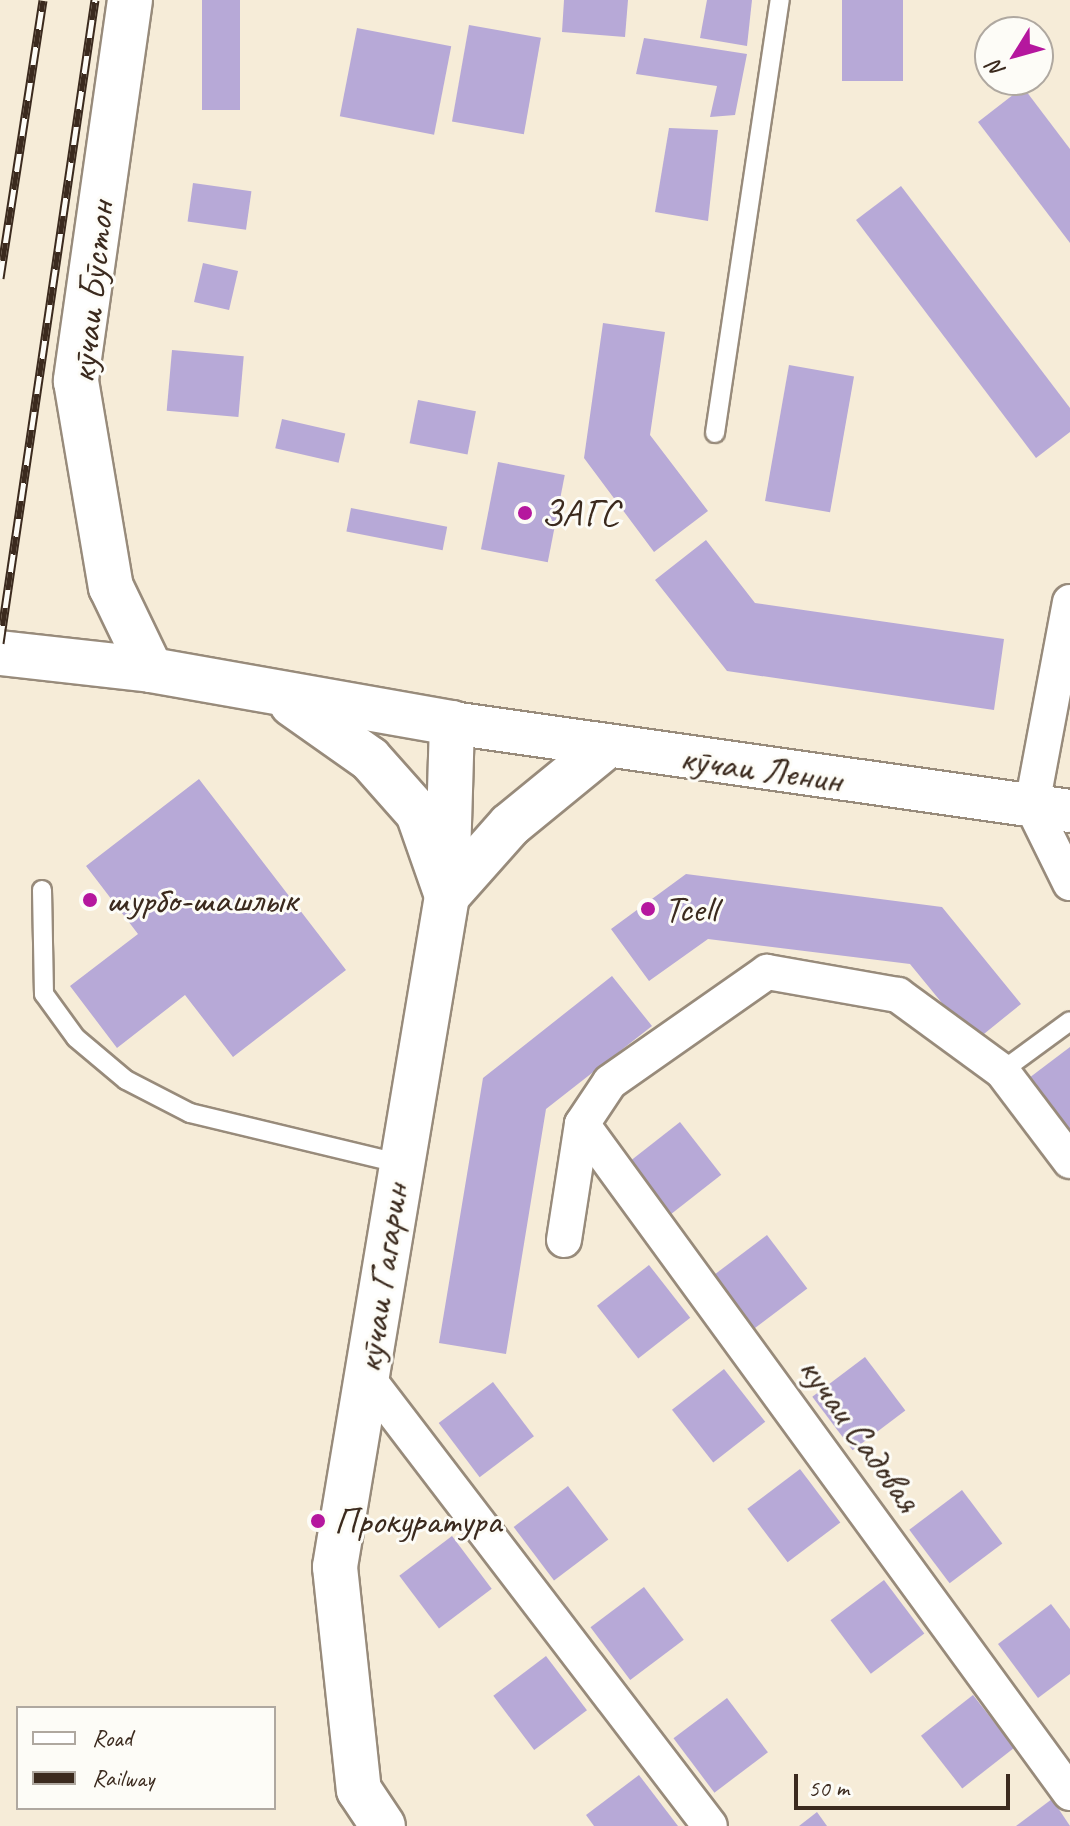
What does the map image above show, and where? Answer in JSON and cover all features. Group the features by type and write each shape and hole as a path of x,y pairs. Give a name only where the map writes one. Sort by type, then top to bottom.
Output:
{"main road":[{"name":"кӯчаи Бӯстон","path":"130,0 76,381 111,587 151,670"},
{"path":"0,653 151,670 282,697 452,723"},
{"path":"282,697 370,759 418,813 447,896 510,825 604,748"},
{"name":"кӯчаи Гагарин","path":"383,1826 359,1790 335,1567 369,1380 398,1163 447,896 452,723"}],"street":[{"path":"1070,602 1051,808 1070,883"},
{"name":"кӯчаи Ленин","path":"452,723 604,748 1051,808"},
{"path":"564,1240 582,1124 610,1082 767,972 898,995 1002,1071 1070,1161"},
{"name":"кучаи Садовая","path":"582,1124 1070,1793"},
{"path":"369,1380 710,1826"}],"lane":[{"path":"715,433 780,0"},
{"path":"42,890 44,994 76,1038 126,1080 190,1113 398,1163"},
{"path":"1002,1071 1070,1021"}],"building":[{"path":"202,0 240,0 240,110 202,110"},
{"path":"564,0 628,0 625,37 562,32"},
{"path":"707,0 752,0 747,46 700,38"},
{"path":"842,0 903,0 903,81 842,81"},
{"path":"469,25 541,38 524,134 452,122"},
{"path":"357,28 451,46 434,135 340,116"},
{"path":"644,38 747,54 735,115 710,117 717,86 636,74"},
{"path":"1011,96 1030,96 1070,149 1070,243 978,122"},
{"path":"669,128 718,130 708,221 655,212"},
{"path":"193,183 251,191 246,230 188,222"},
{"path":"901,186 1070,408 1070,432 1036,458 856,220"},
{"path":"203,263 238,271 229,310 194,302"},
{"path":"603,323 665,332 650,435 708,511 654,552 584,458"},
{"path":"172,350 244,356 238,417 167,411"},
{"path":"789,365 854,376 830,512 765,501"},
{"path":"418,400 476,411 468,454 410,443"},
{"path":"282,419 345,434 339,463 275,448"},
{"name":"ЗАГС","path":"498,462 565,475 548,562 481,549"},
{"path":"351,508 447,527 443,550 346,532"},
{"path":"706,540 755,603 1004,639 994,710 727,671 655,580"},
{"path":"199,779 346,970 233,1057 185,995 117,1048 70,986 138,934 86,866"},
{"path":"686,874 942,907 1021,1004 974,1042 910,964 708,939 649,981 611,929"},
{"path":"612,976 652,1026 546,1109 506,1354 439,1343 483,1078"},
{"path":"1070,1047 1070,1133 1029,1078"},
{"path":"680,1122 721,1175 669,1215 628,1163"},
{"path":"767,1235 807,1289 753,1329 713,1276"},
{"path":"649,1265 690,1318 638,1358 597,1306"},
{"path":"865,1357 905,1411 853,1450 812,1397"},
{"path":"724,1369 765,1422 713,1462 672,1410"},
{"path":"493,1382 534,1436 480,1477 439,1423"},
{"path":"800,1469 840,1523 788,1562 747,1509"},
{"path":"568,1486 608,1540 554,1580 514,1527"},
{"path":"962,1490 1002,1544 950,1583 909,1530"},
{"path":"452,1536 492,1589 439,1628 399,1576"},
{"path":"884,1580 924,1634 871,1674 830,1620"},
{"path":"644,1587 684,1640 630,1680 590,1627"},
{"path":"1051,1604 1070,1629 1070,1674 1038,1698 998,1644"},
{"path":"546,1656 587,1710 534,1750 493,1696"},
{"path":"973,1695 1014,1748 962,1788 921,1736"},
{"path":"727,1698 768,1752 714,1793 673,1738"},
{"path":"639,1775 678,1826 594,1826 586,1815"},
{"path":"1052,1799 1070,1826 1016,1826"},
{"path":"817,1812 827,1826 799,1826"}],"railway":[{"path":"0,278 43,0"},
{"path":"0,643 95,0"}],"place":[{"name":"ЗАГС","path":"525,513"},
{"name":"шурбо-шашлык","path":"90,900"},
{"name":"Tcell","path":"648,909"},
{"name":"Прокуратура","path":"318,1521"}]}
